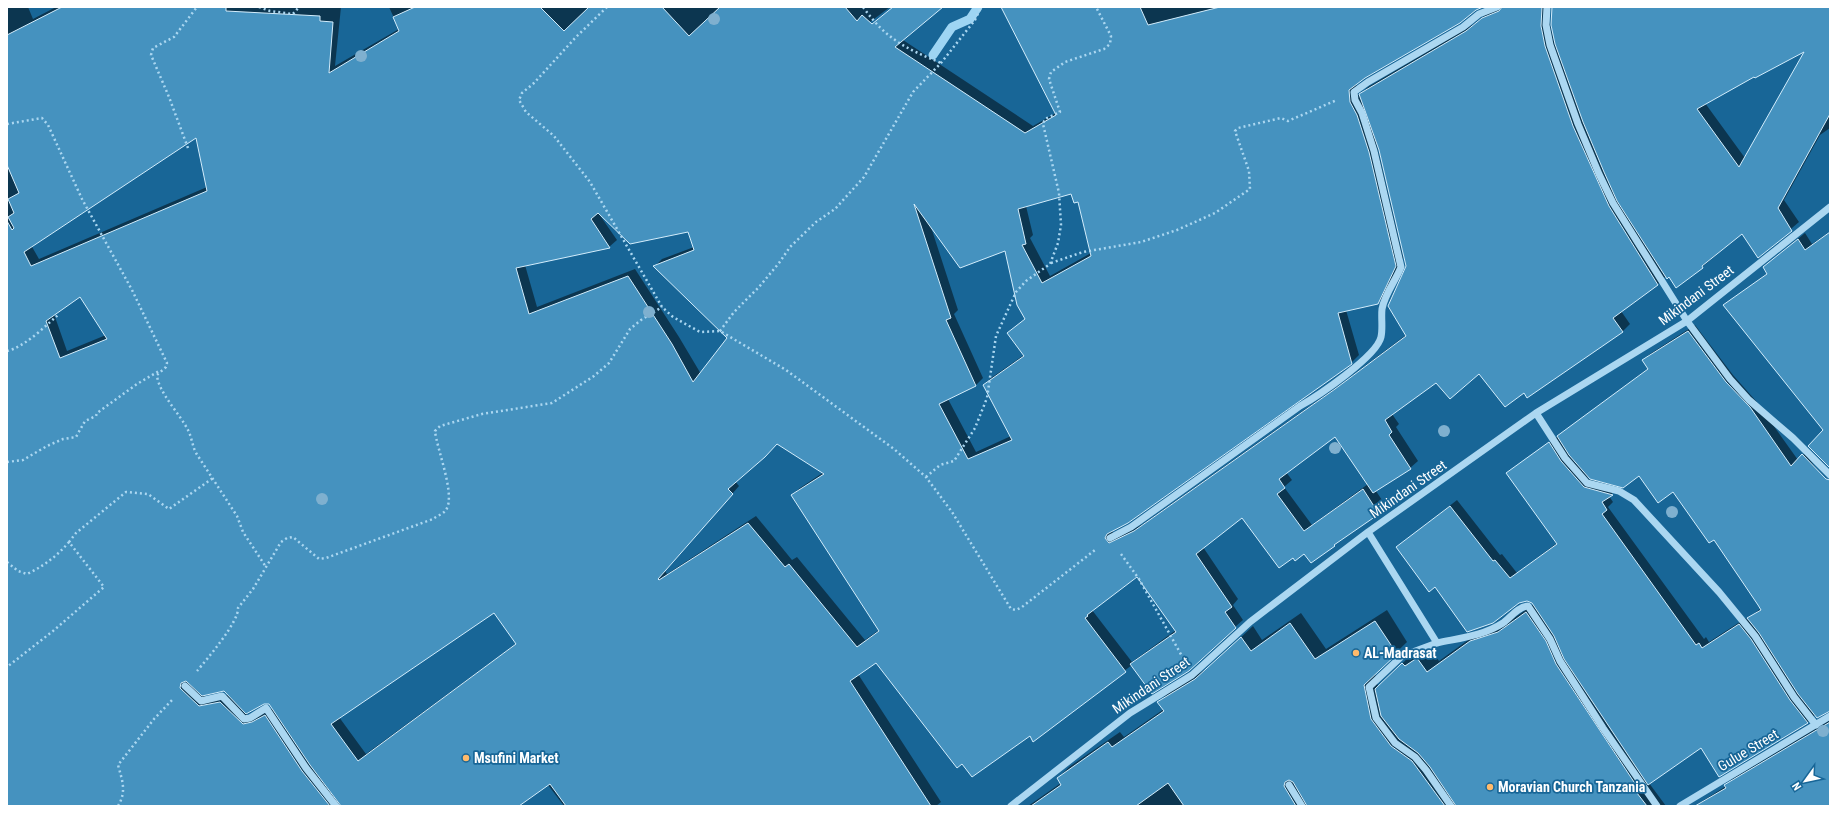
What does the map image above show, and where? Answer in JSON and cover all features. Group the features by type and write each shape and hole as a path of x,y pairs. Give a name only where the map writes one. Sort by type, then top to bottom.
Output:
{"street":[{"path":"1110,538 1130,527 1300,406 1321,394 1367,356 1381,338 1382,309 1387,292 1402,267 1374,151 1362,112 1355,100 1354,92 1368,82 1463,27 1479,14 1496,7"},
{"path":"1547,7 1546,24 1550,45 1578,124 1613,203 1687,321 1730,379 1749,400 1799,443 1830,475"},
{"name":"Mikindani Street","path":"1011,806 1130,713 1192,675 1250,622 1368,532 1536,413 1687,321 1829,210"},
{"path":"1536,413 1565,458 1587,483 1619,491 1634,500 1719,592 1756,636 1794,697 1816,725"},
{"path":"1368,532 1437,642"},
{"path":"1451,806 1415,757 1395,743 1376,718 1369,687 1402,656 1437,642 1476,636 1502,624 1521,608 1528,606 1550,639 1560,661 1603,728 1657,806"},
{"path":"185,686 201,700 222,696 244,719 250,718 266,708 306,768 336,806"},
{"name":"Gulue Street","path":"1680,806 1830,716"},
{"path":"1289,785 1302,806"}],"path":[{"path":"188,148 151,55 153,48 174,37 198,7"},
{"path":"259,7 270,11 293,14 300,7"},
{"path":"607,7 576,37 534,83 522,93 519,100 526,112 554,136 590,182 662,307 673,317 700,332 720,331 786,370 894,448 926,477 952,512 1000,592 1014,610 1022,607 1110,538 1139,579 1192,675"},
{"path":"863,7 891,39 915,53 941,63"},
{"path":"720,331 734,312 759,287 790,247 816,222 835,208 864,177 913,92 941,63 975,20 981,7"},
{"path":"1050,264 1058,243 1061,225 1059,193 1043,124 1045,119 1060,112 1049,79 1051,72 1065,62 1104,49 1110,44 1111,36 1096,7"},
{"path":"926,477 940,465 954,461 975,428 987,398 996,336 1016,292 1026,281 1050,264 1083,252 1141,242 1177,230 1215,213 1243,196 1250,189 1249,171 1236,131 1238,128 1281,118 1288,121 1354,92"},
{"path":"7,124 42,118 48,125 79,194 132,290 167,363 166,367 137,384 97,413 96,416 85,421 76,437 52,444 23,460 7,462"},
{"path":"118,806 122,796 124,780 118,764 154,719 185,686 211,655 238,613 238,608 253,589 281,542 287,538 293,537 319,559 326,558 420,524 445,511 449,502 448,486 435,431 440,426 482,414 552,403 594,376 609,363 630,329 662,307"},
{"path":"7,352 24,343 58,315"},
{"path":"160,371 157,375 159,384 187,428 191,436 191,443 237,516 243,532 266,567"},
{"path":"7,562 18,571 27,574 44,566 61,551 76,533 126,492 148,494 169,509 213,478"},
{"path":"7,667 53,631 104,587 69,542"}],"building":[{"path":"62,7 226,7 226,11 320,16 320,21 333,22 329,73 399,31 393,17 415,7 540,7 564,31 589,7 662,7 689,36 720,7 845,7 857,21 862,15 872,24 893,7 943,7 895,47 1025,133 1056,115 1001,7 1140,7 1148,25 1220,7 1483,7 1476,10 1460,23 1365,78 1349,90 1350,102 1357,115 1369,152 1396,266 1378,304 1338,313 1352,364 1128,523 1107,534 1105,538 1109,543 1134,531 1335,389 1406,336 1388,306 1406,266 1379,150 1359,94 1466,31 1482,18 1499,11 1502,7 1542,7 1541,26 1545,46 1573,126 1609,206 1658,285 1613,318 1623,332 1527,398 1524,393 1505,407 1479,374 1450,399 1436,383 1385,420 1392,432 1389,435 1411,469 1373,493 1335,437 1279,479 1285,488 1277,494 1304,531 1363,489 1379,514 1311,563 1304,554 1295,561 1293,558 1279,568 1242,518 1196,554 1232,607 1225,612 1236,628 1189,671 1152,694 1130,664 1176,632 1137,577 1085,618 1126,672 1033,742 1030,736 972,777 962,764 957,768 876,663 850,681 931,806 566,806 550,784 519,806 341,806 310,765 269,704 264,704 246,714 224,691 202,696 186,681 181,683 180,688 199,706 220,702 243,724 252,722 265,715 302,771 330,806 7,806 7,221 12,230 14,228 8,217 14,213 8,199 19,193 7,165 7,35","holes":["196,138 207,191 31,266 24,252","1071,194 1074,203 1078,202 1091,256 1042,283 1022,245 1026,244 1018,209","914,204 960,268 1005,251 1017,305 1025,319 1007,333 1024,356 983,385 1012,440 968,459 939,404 976,386 946,320 951,318","598,213 630,244 688,232 694,250 653,266 727,338 693,382 672,344 628,276 529,314 516,268 610,248 591,219","80,297 107,339 60,358 46,321","777,444 824,474 791,495 879,631 857,647 789,564 785,567 748,523 659,580 658,579 733,494 728,489 765,457","494,613 516,644 358,761 331,724"]},
{"path":"1552,7 1830,7 1830,114 1778,208 1792,231 1758,258 1742,234 1702,266 1703,268 1676,288 1669,277 1667,279 1617,201 1583,122 1555,44 1551,25","holes":["1804,52 1739,167 1697,109 1754,77 1755,78"]},
{"path":"1830,232 1830,468 1808,446 1823,430 1723,305 1767,274 1763,267 1798,239 1805,250"},
{"path":"1688,331 1726,382 1750,407 1791,466 1802,454 1826,479 1830,480 1830,711 1817,718 1798,694 1759,633 1747,618 1761,610 1758,605 1714,540 1709,543 1673,492 1658,503 1639,476 1623,488 1590,479 1569,455 1557,436 1648,369 1642,360"},
{"path":"1549,442 1561,461 1584,487 1613,495 1602,502 1607,510 1602,514 1696,645 1699,643 1702,648 1739,624 1751,639 1790,700 1808,723 1719,777 1701,748 1648,785 1564,659 1554,636 1532,603 1527,601 1519,603 1493,623 1467,632 1435,587 1429,592 1396,547 1450,506 1493,561 1495,560 1510,578 1557,544 1506,473"},
{"path":"1526,612 1546,641 1556,664 1640,791 1637,793 1647,806 1456,806 1430,767 1418,753 1399,739 1381,716 1375,689 1402,663 1405,666 1417,658 1427,672 1470,641 1498,632"},
{"path":"1375,621 1397,654 1364,685 1371,719 1391,746 1412,761 1445,806 1307,806 1293,782 1289,780 1285,782 1284,786 1296,806 1184,806 1168,783 1136,806 1031,806 1061,785 1057,778 1108,742 1112,747 1164,711 1157,702 1195,679 1241,637 1251,651 1290,623 1315,659"},
{"path":"1830,722 1830,806 1695,806 1726,788 1724,785"}],"waterway":[{"path":"933,55 952,27 970,19 978,7"}],"place":[{"name":"AL-Madrasat","path":"1356,653"},
{"name":"Msufini Market","path":"466,758"},
{"name":"Moravian Church Tanzania","path":"1490,787"}]}
